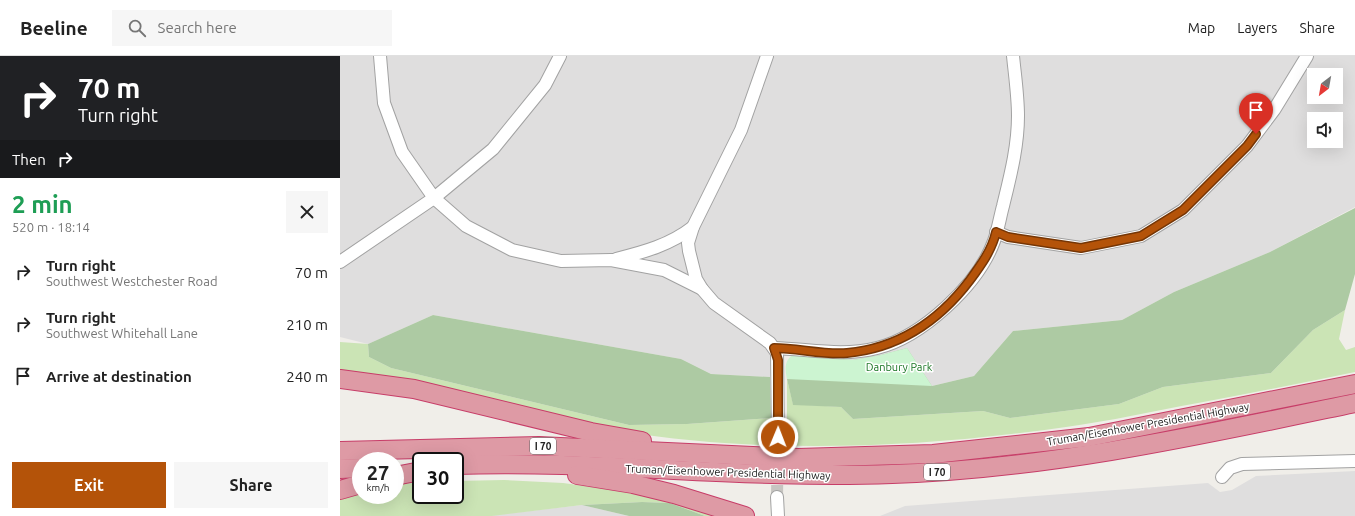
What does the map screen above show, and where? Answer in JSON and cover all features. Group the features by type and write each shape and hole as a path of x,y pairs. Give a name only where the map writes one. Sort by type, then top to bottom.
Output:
{"highway":[{"path":"340,378 414,389 591,432 746,456"},
{"path":"1326,390 1355,381"},
{"path":"340,383 373,383"},
{"name":"Truman/Eisenhower Presidential Highway","path":"340,451 532,446 746,456 869,457 933,454 1046,443 1164,423 1355,384"},
{"name":"Truman/Eisenhower Presidential Highway","path":"464,465 513,464 768,475 837,476 931,472 1020,464 1095,454 1355,403"},
{"path":"1270,420 1355,412"},
{"path":"513,464 633,484 674,494 745,516"},
{"path":"340,469 352,468"},
{"path":"340,490 352,487"}],"street":[{"path":"380,56 384,103 402,152 434,198 466,226 512,250 561,261 611,260 646,252 680,237 693,227"},
{"path":"340,262 434,198 493,149 544,85 560,56"},
{"path":"767,56 741,130 693,227 688,243 696,279 714,302 774,348 846,353 878,348 907,336 938,316 962,290 980,267 994,242 1014,163 1018,117 1013,56"},
{"path":"996,232 1008,237 1081,248 1141,236 1183,210 1247,146 1274,110 1307,56"},
{"path":"611,260 664,270 702,288"},
{"path":"774,348 778,360 778,437"},
{"path":"1222,477 1230,468 1242,464 1355,461"},
{"path":"777,497 778,516"}],"shaded area":[{"path":"340,56 1006,56 1009,83 1021,84 1018,56 1355,56 1355,207 1270,252 1174,292 1122,320 1013,331 974,376 932,386 907,348 853,360 792,355 772,358 770,377 711,374 681,359 433,315 368,344 340,337"},
{"path":"1355,471 1355,516 880,516 905,506 1208,483 1220,492 1232,490 1256,476"},
{"path":"582,505 629,516 492,516 494,515"}],"green space":[{"path":"1355,208 1355,274 1345,310 1313,330 1271,373 1163,387 1119,404 1010,418 983,411 853,419 841,407 793,405 787,379 825,358 853,360 907,348 932,386 974,376 1013,331 1122,320 1174,292 1270,252"},
{"path":"1345,310 1339,339 1346,350 1355,347 1355,372 1082,425 955,440 899,444 787,446 675,439 620,431 340,373 340,342 368,344 369,357 391,368 629,425 687,424 771,418 770,436 787,436 787,379 793,404 841,407 853,419 983,411 1010,418 1119,404 1163,387 1271,373 1313,330"},
{"path":"433,315 681,359 711,374 770,377 771,418 687,424 629,425 391,368 369,357 368,344"},
{"name":"Danbury Park","path":"907,348 932,386 787,379 786,366 792,355 853,360"},
{"path":"504,480 563,483 652,495 724,516 705,516 670,503 642,502 582,505 492,516 340,516 340,499 352,495 352,504 404,504 404,484 412,483 412,504 464,504 464,481"},
{"path":"642,502 670,503 705,516 629,516 582,505"}],"tunnel":[{"path":"777,497 778,437"}],"route":[{"path":"778,437 778,360 777,353 774,348 792,348 816,352 846,353 878,348 907,336 938,316 962,290 980,267 994,242 996,232 1008,237 1081,248 1141,236 1183,210 1247,146 1256,134"}]}
